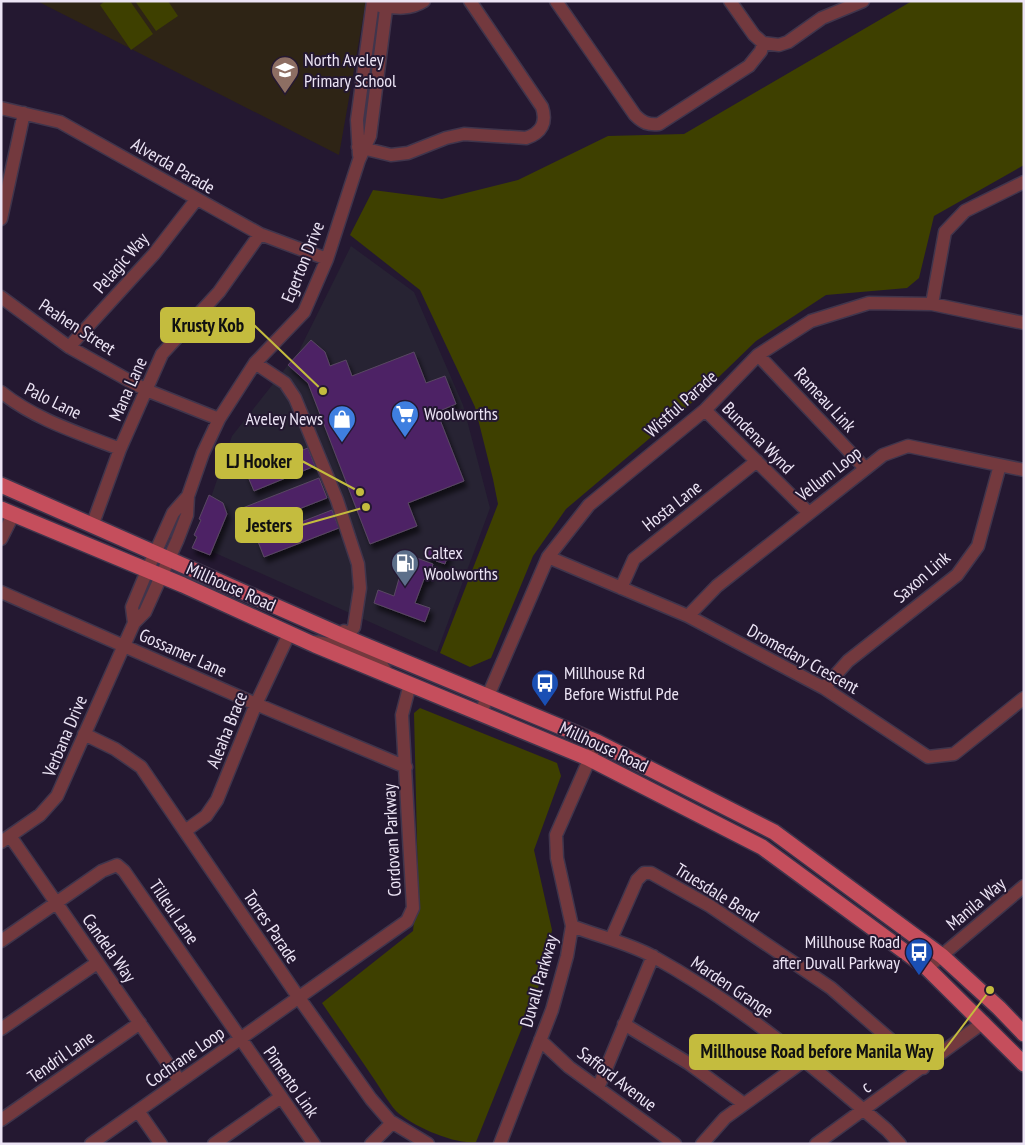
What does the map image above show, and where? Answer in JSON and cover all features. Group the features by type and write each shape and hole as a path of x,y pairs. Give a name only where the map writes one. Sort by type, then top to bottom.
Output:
{"main road":[{"name":"Millhouse Road","path":"1,485 486,698 596,742 774,832 942,956 1024,1034"},
{"name":"Millhouse Road","path":"7,512 289,634 481,712 588,758 762,847 927,968 984,1022 1024,1064"},
{"path":"762,847 774,832"}],"street":[{"path":"373,3 404,8 424,1"},
{"path":"361,152 391,156 401,155 456,135 526,138 536,135 544,125 545,116 542,106 470,1"},
{"path":"556,1 635,115 641,122 650,125 659,124 749,66 761,51 763,43"},
{"path":"730,1 763,43 779,45 788,42 822,18 863,1"},
{"name":"Egerton Drive","path":"361,152 357,120 373,3"},
{"name":"Egerton Drive","path":"162,557 173,513 188,496 203,453 219,419 255,363 304,312 327,259 361,152 370,136 387,4"},
{"name":"Alverda Parade","path":"1,108 60,122 196,200 260,234 327,259"},
{"path":"1,219 24,114"},
{"path":"932,304 945,232 965,211 1024,182"},
{"name":"Pelagic Way","path":"69,347 154,254 196,200"},
{"name":"Mana Lane","path":"92,526 120,449 162,354 219,292 260,234"},
{"name":"Peahen Street","path":"1,297 69,347 146,390 219,419"},
{"name":"Wistful Parade","path":"481,712 548,557 589,505 705,410 758,355 811,321 869,303 932,304 1024,323"},
{"name":"Rameau Link","path":"758,355 865,468"},
{"path":"255,363 285,383 295,398 319,455 358,564 360,588 355,609 346,624 345,637 350,649 380,664 388,675"},
{"name":"Palo Lane","path":"1,392 18,405 53,424 120,449"},
{"name":"Bundena Wynd","path":"705,410 809,513"},
{"name":"Vellum Loop","path":"688,616 717,586 883,455 908,446 1024,470"},
{"name":"Hosta Lane","path":"621,588 634,559 757,461"},
{"name":"Saxon Link","path":"824,688 848,661 956,575 978,546 1000,465"},
{"path":"1,539 7,512"},
{"name":"Verbana Drive","path":"6,839 40,815 57,796 134,623 146,612 154,574 162,557"},
{"name":"Dromedary Crescent","path":"548,557 688,616 824,688 928,757 954,754 1024,698"},
{"name":"Gossamer Lane","path":"1,592 256,704 406,767"},
{"name":"Aleaha Brace","path":"185,831 206,816 217,800 256,704 289,634"},
{"path":"309,642 329,644 345,637"},
{"name":"Cordovan Parkway","path":"299,998 407,921 413,908 402,715 410,684"},
{"name":"Torres Parade","path":"84,734 115,749 141,766 299,998 371,1099 392,1123 428,1144"},
{"name":"Duvall Parkway","path":"500,1144 552,1010 572,926 557,858 556,835 596,742"},
{"name":"Candela Way","path":"6,839 57,902 179,1080"},
{"name":"Tilleul Lane","path":"57,902 109,867 117,865 124,871 240,1040"},
{"name":"Truesdale Bend","path":"611,939 637,880 644,873 651,873 710,906 831,988 923,1068"},
{"name":"Manila Way","path":"927,968 1024,886"},
{"path":"1,941 57,902"},
{"name":"Marden Grange","path":"572,926 653,956 723,1000 805,1060 864,1110 900,1144"},
{"path":"598,1088 653,956"},
{"path":"1,1029 97,963"},
{"name":"Cochrane Loop","path":"91,1144 179,1080 299,998"},
{"name":"c","path":"816,1144 984,1022"},
{"name":"Tendril Lane","path":"1,1120 140,1023"},
{"path":"624,1024 688,1063 744,1104"},
{"name":"Pimento Link","path":"240,1040 314,1144"},
{"name":"Safford Avenue","path":"540,1040 569,1067 674,1144"},
{"path":"702,1144 714,1127 805,1060"},
{"path":"214,1144 281,1097"},
{"path":"138,1111 161,1144"},
{"path":"370,1144 392,1123"}],"shaded area":[{"name":"North Aveley Primary School","path":"37,1 366,1 339,155 100,33"},
{"path":"105,1 130,1 153,34 131,50 100,5"},
{"path":"135,1 168,1 178,16 156,31"},
{"path":"912,1 1024,1 1024,165 934,216 919,278 907,288 826,295 756,341 695,400 566,509 533,556 491,658 470,667 440,653 498,504 475,407 420,290 350,235 373,190 442,199 518,180 608,136 684,134"},
{"path":"351,246 414,292 463,405 490,508 437,652 195,544 232,436 299,351"},
{"path":"420,708 557,763 561,776 534,850 552,930 540,983 476,1142 457,1141 434,1133 412,1123 396,1111 322,1003 413,931 418,884 414,713"}],"building":[{"path":"311,340 325,352 330,366 346,360 352,376 414,352 426,383 445,376 456,404 437,412 464,481 408,503 417,526 370,544 308,383 288,365"},
{"path":"308,448 315,466 254,491 246,472"},
{"path":"319,478 327,498 248,529 240,509"},
{"path":"209,495 223,503 227,514 210,555 192,548 197,537 194,535 201,520 199,519"},
{"path":"332,510 339,528 264,557 257,539"},
{"path":"429,549 437,552 434,560 426,557"},
{"path":"440,549 449,552 445,564 436,561"},
{"path":"406,554 433,564 428,580 424,579 415,603 430,608 425,622 374,603 378,590 394,596"}],"place":[{"name":"North Aveley Primary School","path":"285,94"},
{"name":"Krusty Kob","path":"323,391"},
{"name":"Woolworths","path":"405,438"},
{"name":"Aveley News","path":"342,443"},
{"name":"LJ Hooker","path":"360,492"},
{"name":"Jesters","path":"366,507"},
{"name":"Caltex Woolworths","path":"405,587"},
{"name":"Millhouse Rd Before Wistful Pde","path":"545,707"},
{"name":"Millhouse Road after Duvall Parkway","path":"919,976"},
{"name":"Millhouse Road before Manila Way","path":"990,990"}]}
